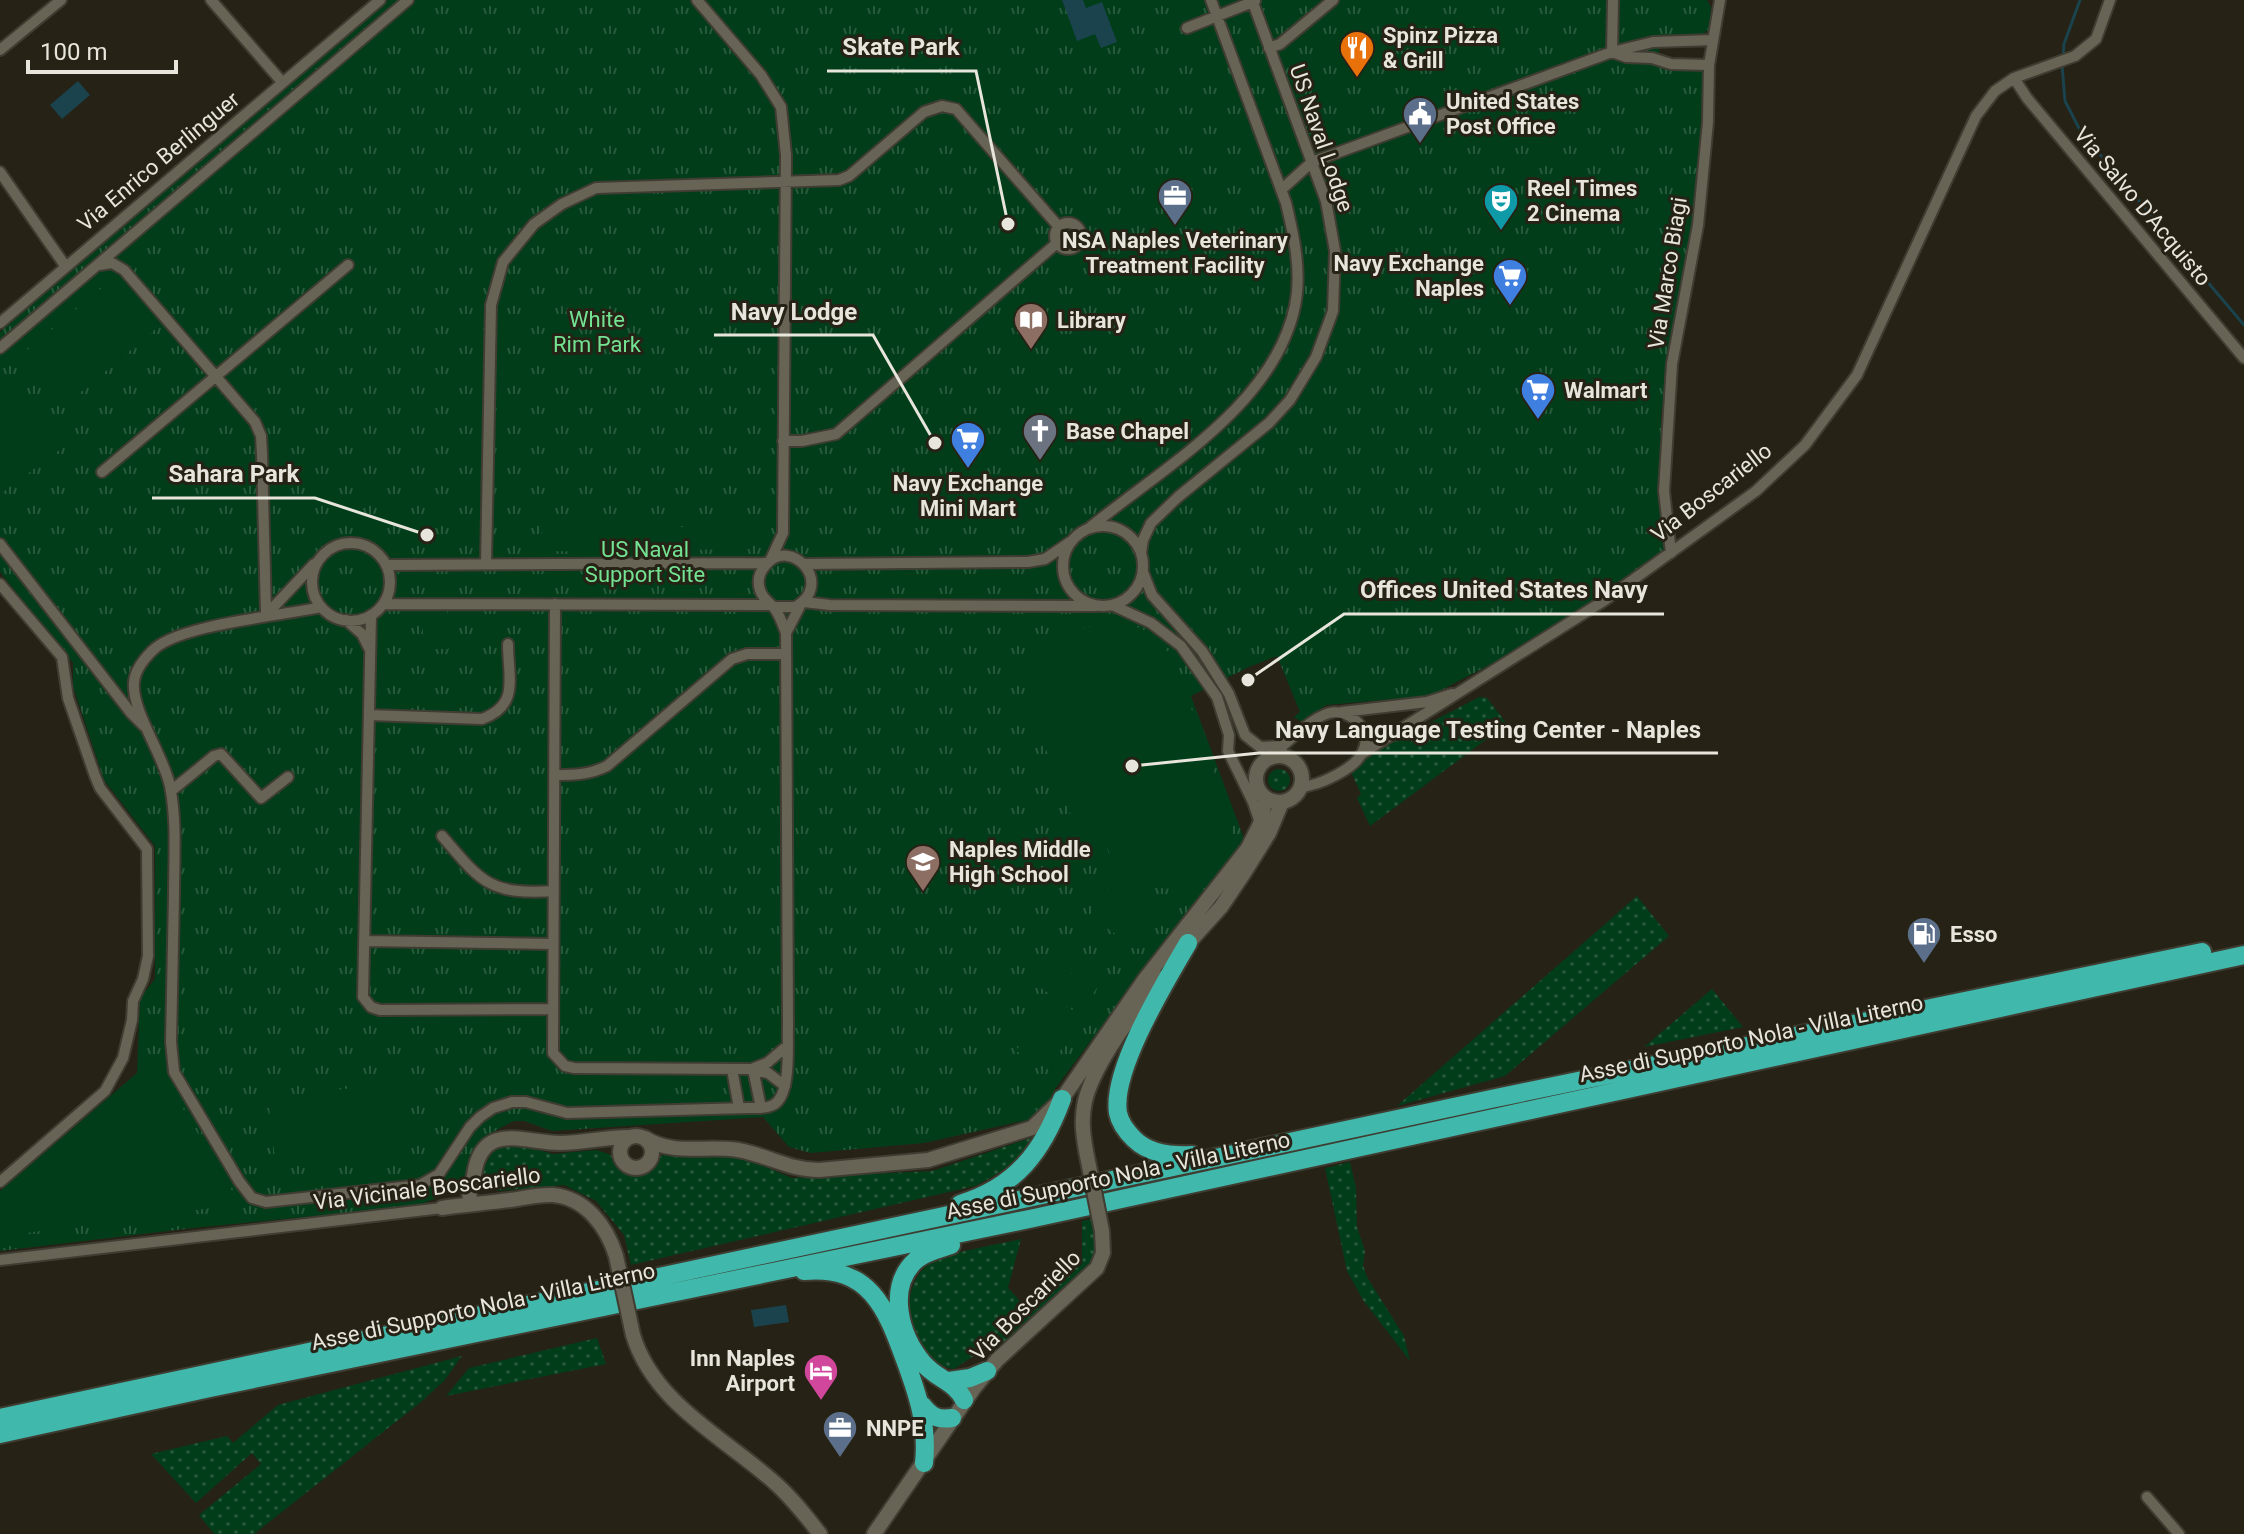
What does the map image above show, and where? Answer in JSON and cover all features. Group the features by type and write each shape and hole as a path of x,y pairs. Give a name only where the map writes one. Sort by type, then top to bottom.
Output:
{"highway":[{"path":"1188,943 1160,992 1121,1076 1117,1102 1119,1119 1142,1146 1176,1156 1274,1145"},
{"name":"Asse di Supporto Nola - Villa Literno","path":"0,1418 1274,1145 2244,943"},
{"name":"Asse di Supporto Nola - Villa Literno","path":"0,1434 1034,1218 2244,955"},
{"path":"862,1234 974,1199 999,1187 1028,1163 1051,1129 1062,1099"},
{"path":"964,1400 959,1389 934,1373 917,1355 898,1312 901,1282 918,1258 1034,1218"},
{"path":"741,1277 813,1270 836,1273 859,1282 881,1302 922,1405 926,1439 924,1463"},
{"path":"949,1381 970,1378 987,1371"},
{"path":"922,1405 931,1416 952,1418"}],"street":[{"path":"0,50 61,0"},
{"path":"211,0 282,82"},
{"name":"Via Enrico Berlinguer","path":"0,323 380,0"},
{"path":"0,348 408,0"},
{"path":"321,607 281,616 266,615 179,636 155,648 140,666 134,683 139,708 165,767 175,817 171,1042 174,1072 252,1198 266,1202 420,1185 439,1174 480,1117 493,1108 512,1102 526,1102 567,1113 761,1108 776,1103 785,1086 787,1046 786,633 773,606 760,593 759,585 762,569 769,562 783,533 786,155 781,107 761,75 697,0"},
{"path":"386,565 769,562 783,556 800,561 1028,562 1045,559 1073,540 1187,452 1245,399 1269,371 1286,337 1296,304 1294,235 1281,190 1211,0"},
{"path":"1269,48 1280,44 1333,0"},
{"path":"1612,52 1613,0"},
{"name":"Via Marco Biagi","path":"1671,553 1664,491 1672,364 1698,225 1708,122 1709,65 1720,0"},
{"name":"Via Boscariello","path":"1300,787 1316,786 1605,600 1756,491 1795,454 1857,375 1976,116 1995,91 2014,78 2075,56 2096,39 2110,0"},
{"path":"1187,28 1254,1"},
{"name":"US Naval Lodge","path":"1141,553 1151,523 1269,423 1290,400 1316,357 1333,311 1335,251 1326,201 1254,1"},
{"path":"1281,190 1312,162 1612,52 1653,42 1713,40"},
{"path":"1612,52 1671,64 1709,65"},
{"name":"Via Salvo D'Acquisto","path":"2014,78 2027,98 2244,358"},
{"path":"486,564 491,305 503,262 534,224 562,204 596,188 839,180 849,176 924,112 942,106 956,109 1059,227"},
{"path":"0,172 66,267"},
{"path":"1066,223 1074,224 1079,230 1081,237 1071,249 1057,243 1055,236 1059,227 1066,223"},
{"path":"124,270 121,261 127,239"},
{"path":"783,441 802,441 836,434 1057,243"},
{"path":"94,267 112,263 124,270 255,422 261,436 266,615"},
{"path":"102,472 348,265"},
{"path":"1088,529 1114,527 1135,542 1152,595 1202,651 1229,694 1245,735 1260,747 1283,746"},
{"path":"783,533 809,571 811,587 786,633"},
{"path":"1073,540 1063,562 1067,585 1084,602 1096,606"},
{"path":"266,615 322,555 332,547 357,543 379,554 386,565 390,578 389,591 383,604 371,615 359,620 336,618 321,607 315,598 312,575 322,555"},
{"path":"0,544 131,713 149,730"},
{"path":"383,604 773,606 788,609 802,603 1096,606 1112,605 1132,594 1143,572"},
{"path":"0,584 62,657 68,698 95,776 100,788 147,849 149,871 148,956 143,979 133,1001 128,1043 116,1075 88,1107 0,1182"},
{"path":"555,604 553,1053 565,1066 574,1068 751,1069 768,1073 785,1086"},
{"path":"1112,605 1151,623 1181,646 1217,697 1229,735 1228,751 1253,802 1260,824"},
{"path":"371,615 363,997 371,1007 380,1010 553,1009"},
{"path":"346,620 362,634 370,650"},
{"path":"369,715 482,719 497,713 506,705 509,692 508,644"},
{"path":"554,775 594,773 607,766 732,659 747,654 786,654"},
{"name":"Via Boscariello","path":"1269,758 1321,717 1427,702 1469,689"},
{"path":"1339,713 1354,718 1363,728 1366,740 1363,753"},
{"path":"171,791 214,756 221,754 261,798 288,777"},
{"path":"1283,757 1296,764 1301,777 1300,787 1294,796 1282,802 1266,798 1257,786 1256,776 1261,764 1269,758 1283,757"},
{"path":"1240,774 1256,776"},
{"path":"473,1204 469,1193 474,1167 490,1143 508,1136 557,1143 645,1138 656,1145 670,1148 743,1151 801,1170 928,1160 1032,1128 1062,1099 1145,979 1248,848 1260,824 1266,798"},
{"name":"Via Boscariello","path":"874,1534 987,1371 1097,1268 1103,1253 1102,1231 1082,1125 1084,1105 1092,1084 1138,1007 1188,943 1221,907 1244,873 1269,833 1282,802"},
{"path":"442,836 469,868 493,886 520,893 554,891"},
{"path":"365,941 553,944"},
{"path":"751,1069 767,1063 787,1046"},
{"path":"732,1069 739,1108"},
{"path":"751,1069 761,1108"},
{"path":"629,1137 621,1144 620,1155 626,1164 635,1168 645,1165 651,1157 651,1147 645,1138"},
{"path":"442,1208 474,1177"},
{"name":"Via Vicinale Boscariello","path":"0,1260 545,1195 566,1198 589,1211 609,1237 633,1335 648,1372 666,1395 775,1482 820,1534"},
{"path":"2147,1497 2179,1534"}],"green space":[{"name":"US Naval Support Site","path":"388,0 1707,0 1711,7 1710,32 1705,31 1704,41 1659,43 1659,62 1705,63 1693,236 1661,414 1661,525 1666,550 1535,641 1430,696 1326,705 1302,722 1294,717 1300,712 1277,656 1191,696 1245,841 1055,1089 1041,1117 924,1143 811,1153 789,1147 763,1117 552,1131 524,1121 514,1121 489,1134 480,1143 466,1176 448,1193 417,1206 0,1251 0,1191 137,1073 140,998 155,979 155,846 104,780 73,686 73,663 0,572 0,332"},
{"path":"117,275 159,326 69,402 26,351"},
{"path":"10,377 62,448 0,494 0,385"},
{"path":"542,525 643,526 643,552 541,551"},
{"path":"753,525 753,549 652,550 652,527"},
{"path":"423,610 447,610 448,649 423,649"},
{"path":"1106,621 1145,630 1173,658 1232,821 1230,843 1222,858 1214,869 1192,884 1154,887 1117,867 1103,835 1081,843 1032,711 1025,681 1033,656 1079,630"},
{"path":"1479,697 1487,698 1507,724 1370,826 1357,798 1361,794 1350,770 1374,752"},
{"path":"1279,769 1287,772 1290,780 1287,788 1279,791 1271,788 1268,780 1271,772"},
{"path":"1067,827 1083,868 1059,878 1043,836"},
{"path":"1118,873 1167,906 1138,949 1089,916"},
{"path":"1637,896 1669,936 1505,1076 1397,1106"},
{"path":"1054,950 1077,963 1057,998 1034,984"},
{"path":"1079,964 1103,977 1082,1013 1059,999"},
{"path":"1712,989 1743,1027 1644,1047"},
{"path":"1048,996 1081,1015 1049,1070 1016,1051"},
{"path":"151,1082 170,1087 240,1204 3,1236 0,1232 0,1211"},
{"path":"403,1082 411,1153 276,1168 268,1098"},
{"path":"1049,1122 1016,1159 975,1186 631,1265 624,1235 596,1201 564,1185 498,1191 482,1171 493,1151 503,1145 517,1144 553,1154 596,1150 609,1154 630,1172 641,1170 644,1173 652,1168 657,1158 664,1155 717,1154 744,1158 792,1178 932,1171 1034,1137"},
{"path":"1350,1162 1356,1188 1357,1227 1365,1251 1363,1265 1367,1277 1404,1336 1410,1361 1363,1300 1347,1271 1325,1168"},
{"path":"1092,1219 1097,1252 1088,1271 992,1355 986,1348 954,1369 938,1364 925,1353 916,1339 909,1306 919,1274 931,1262 959,1252 1021,1239 1008,1288 1031,1313 1082,1261 1082,1221"},
{"path":"597,1338 606,1364 446,1396 469,1368"},
{"path":"462,1356 444,1381 421,1402 254,1534 214,1534 199,1515 261,1464 252,1453 196,1503 151,1454 227,1436 233,1443 278,1405"}],"water":[{"path":"1062,0 1083,0 1086,8 1102,2 1117,42 1101,48 1095,34 1077,41"},
{"path":"78,81 90,95 62,119 50,105"},
{"path":"786,1305 789,1322 754,1327 751,1310"}],"waterway":[{"path":"2063,57 2064,44 2080,0"},
{"path":"2062,65 2065,101 2081,132 2244,325"}],"place":[{"name":"Spinz Pizza & Grill","path":"1357,79"},
{"name":"United States Post Office","path":"1420,145"},
{"name":"Skate Park","path":"1008,224"},
{"name":"NSA Naples Veterinary Treatment Facility","path":"1175,227"},
{"name":"Reel Times 2 Cinema","path":"1501,232"},
{"name":"Navy Exchange Naples","path":"1510,307"},
{"name":"Library","path":"1031,351"},
{"name":"Walmart","path":"1538,421"},
{"name":"Navy Lodge","path":"935,443"},
{"name":"Base Chapel","path":"1040,462"},
{"name":"Navy Exchange Mini Mart","path":"968,470"},
{"name":"Sahara Park","path":"427,535"},
{"name":"Offices United States Navy","path":"1248,680"},
{"name":"Navy Language Testing Center - Naples","path":"1132,766"},
{"name":"Naples Middle High School","path":"923,893"},
{"name":"Esso","path":"1924,965"},
{"name":"Inn Naples Airport","path":"821,1402"},
{"name":"NNPE","path":"840,1459"}],"park label":[{"name":"White Rim Park","path":"597,332"}]}
